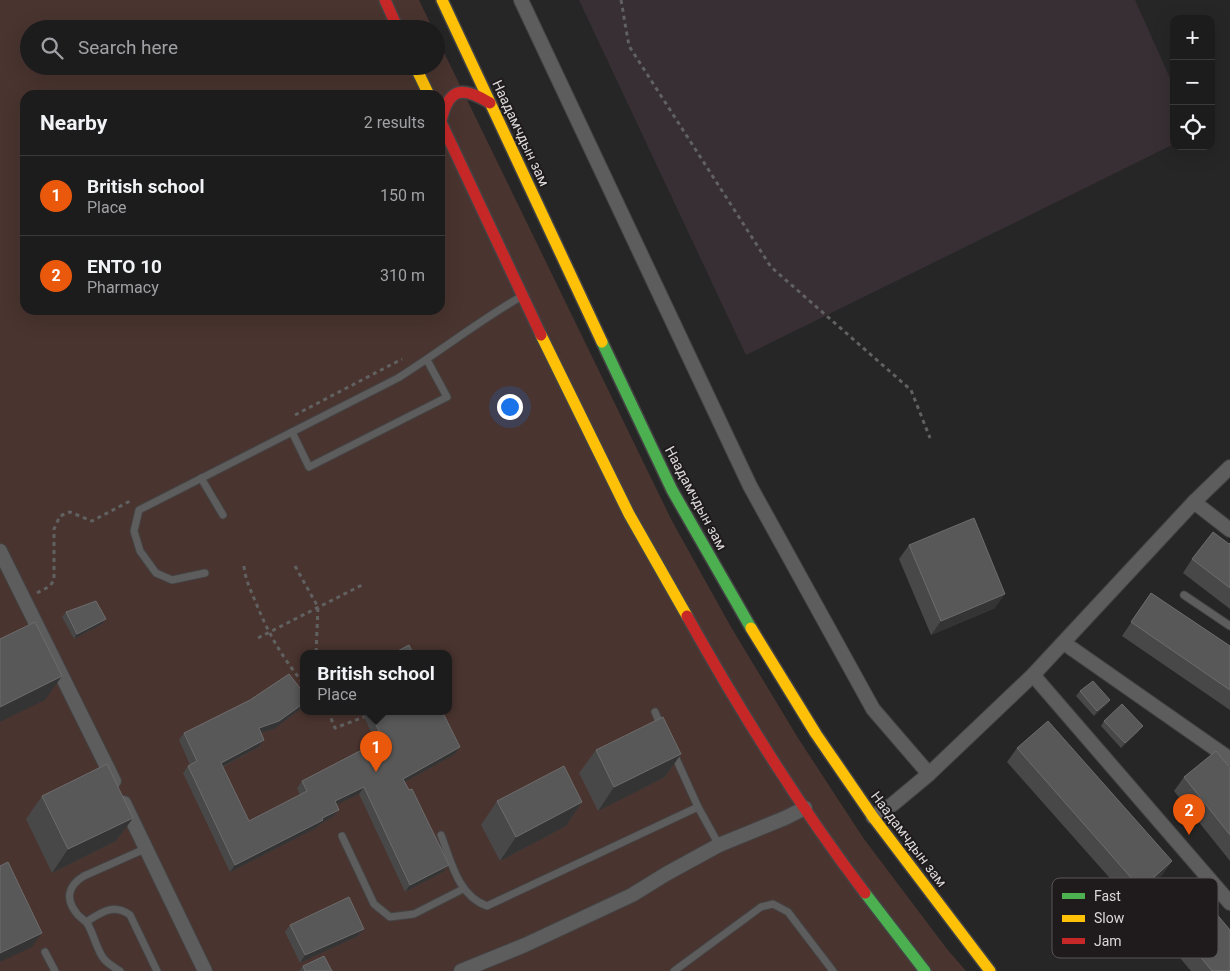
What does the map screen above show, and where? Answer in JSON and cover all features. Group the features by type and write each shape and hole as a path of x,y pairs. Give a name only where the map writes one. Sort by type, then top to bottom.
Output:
{"highway":[{"path":"385,0 394,20"},
{"name":"Наадамчдын зам","path":"442,0 672,490 748,623 816,734 872,817 990,971"},
{"path":"419,75 426,90"},
{"path":"445,101 451,95 460,91 469,91 490,103"},
{"path":"445,131 522,297 629,514 703,646 805,808 846,868 924,971"}],"street":[{"path":"521,0 750,486 873,709 929,774"},
{"path":"872,817 892,804 929,774 1033,675 1194,502 1230,467"},
{"path":"1194,502 1230,530"},
{"path":"0,551 147,848 205,971"},
{"path":"1064,643 1230,758"},
{"path":"1033,675 1208,878"},
{"path":"461,971 526,945 632,895 719,845 805,808"},
{"path":"1218,889 1230,903"}],"lane":[{"path":"205,573 172,580 156,573 140,551 134,531 139,510 398,378 500,309 522,297"},
{"path":"292,432 309,467 447,397 427,360"},
{"path":"201,478 223,515"},
{"path":"1184,595 1230,626"},
{"path":"654,712 662,729"},
{"path":"670,746 698,807 719,845"},
{"path":"441,835 463,889 477,903 487,906 698,807"},
{"path":"342,836 374,904 390,917 414,914 463,889"},
{"path":"120,971 105,960 86,922 71,905 71,886 75,881 84,876 147,848"},
{"path":"674,971 761,907 773,904 788,912 832,971"},
{"path":"86,922 100,913 113,908 122,909 130,915 157,971"},
{"path":"45,952 55,971"}],"path":[{"path":"621,0 629,46 771,267 911,390 930,438"},
{"path":"244,566 247,582 268,632 289,666 300,679"},
{"path":"295,566 318,607 316,650"},
{"path":"258,638 362,585"},
{"path":"330,715 335,728 364,717"}],"shaded area":[{"path":"0,0 419,0 429,20 20,20 20,75 445,75 445,54 672,521 731,627 798,738 864,839 947,949 966,971 0,971"},
{"path":"579,0 1135,0 1170,78 1170,146 746,355"}],"building":[{"path":"974,518 1005,594 941,621 909,545"},
{"path":"1213,532 1230,543 1230,588 1192,559"},
{"path":"1151,593 1230,646 1230,690 1131,622"},
{"path":"96,601 106,619 77,634 66,612"},
{"path":"35,622 62,676 0,707 0,639"},
{"path":"409,645 412,650 400,650"},
{"path":"289,674 300,688 300,706 279,721 259,728 264,740 221,763 249,821 307,791 302,781 383,739 371,715 444,715 460,747 403,779 409,790 412,789 449,865 410,885 364,787 335,801 339,810 322,818 323,820 235,865 188,766 197,761 184,733 250,700"},
{"path":"1093,681 1110,700 1097,711 1080,691"},
{"path":"1122,704 1143,726 1125,743 1104,721"},
{"path":"663,717 681,754 614,787 596,750"},
{"path":"1048,721 1172,861 1153,878 1131,878 1017,748"},
{"path":"1216,751 1230,768 1230,835 1184,777"},
{"path":"107,764 133,818 68,849 42,796"},
{"path":"564,766 582,802 516,837 497,801"},
{"path":"8,862 42,933 0,953 0,866"},
{"path":"349,897 364,929 305,955 290,925"},
{"path":"1218,916 1230,930 1230,971 1212,971 1201,958 1218,958"},
{"path":"324,956 332,971 305,971 303,966"}],"traffic: fast":[{"path":"602,342 672,490 751,628"},
{"path":"865,893 925,971"}],"traffic: slow":[{"path":"442,0 602,342"},
{"path":"419,75 427,90"},
{"path":"541,335 629,514 687,616"},
{"path":"751,628 816,734 873,817 990,971"}],"traffic: jam":[{"path":"385,0 394,20"},
{"path":"445,108 453,96 464,92 480,97 490,103"},
{"path":"445,131 541,335"},
{"path":"687,616 771,757 865,893"}],"place":[{"name":"British school","path":"376,772"},
{"name":"ENTO 10","path":"1189,835"}]}
